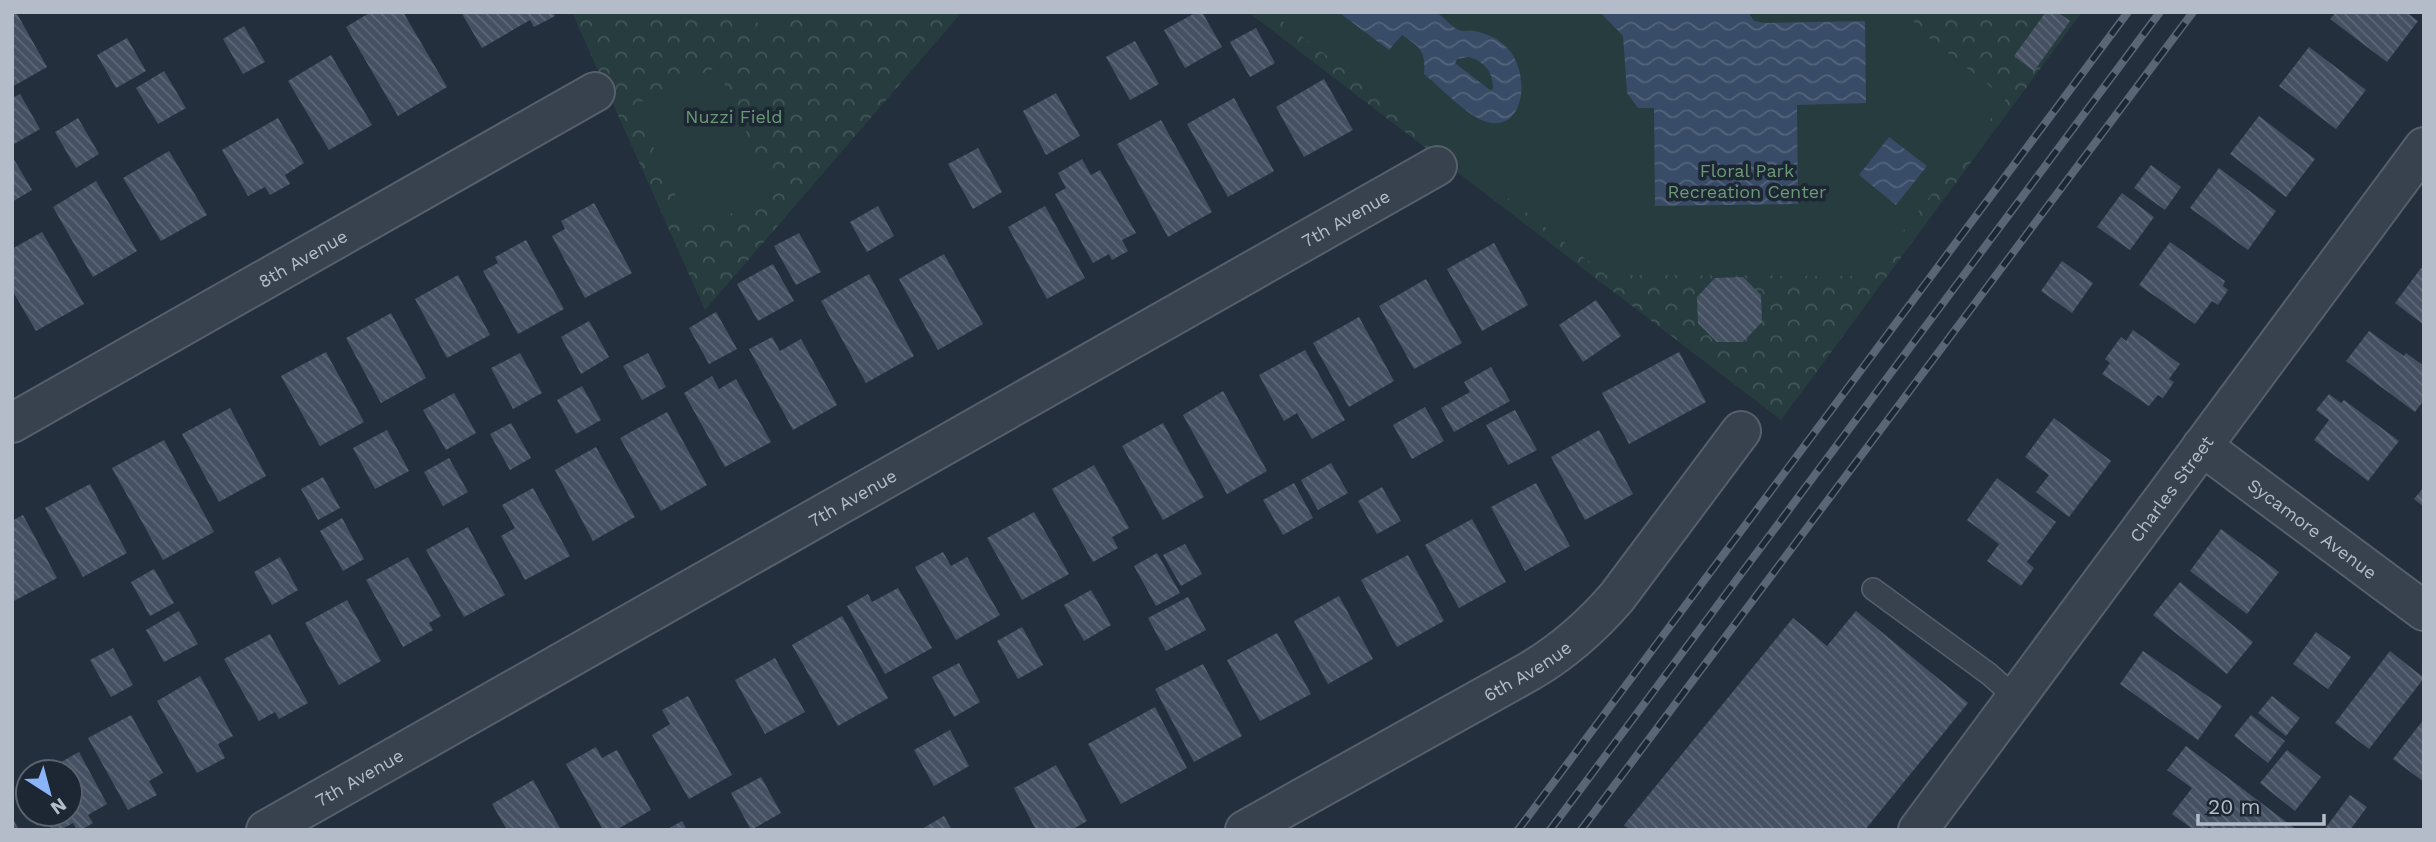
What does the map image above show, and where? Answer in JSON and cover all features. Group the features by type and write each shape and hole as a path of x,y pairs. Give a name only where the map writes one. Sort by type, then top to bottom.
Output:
{"street":[{"name":"8th Avenue","path":"12,423 595,92"},
{"name":"Charles Street","path":"1917,830 2424,146"},
{"name":"7th Avenue","path":"266,830 1437,166"},
{"name":"6th Avenue","path":"1245,830 1530,671 1573,642 1617,597 1741,431"},
{"name":"Sycamore Avenue","path":"2202,446 2424,611"}],"lane":[{"path":"1873,589 1989,674 2015,697"}],"green space":[{"name":"Nuzzi Field","path":"572,12 962,12 705,310"},
{"path":"752,12 801,12 763,34"},
{"name":"Floral Park Recreation Center","path":"1248,12 2082,12 1781,420"},
{"name":"Floral Park Recreation Center","path":"1271,12 1912,12 1915,27 2006,99 1868,276 1606,275"},
{"path":"717,67 774,194 692,231 634,105"}],"water":[{"path":"1388,10 1433,12 1459,30 1493,37 1512,54 1518,67 1521,96 1517,108 1510,118 1500,123 1479,119 1424,74 1423,55 1413,43 1402,35 1389,50 1341,14","holes":["1457,59 1475,59 1490,73 1493,89 1490,90 1455,63"]},
{"path":"1600,12 1748,12 1754,21 1765,23 1865,21 1866,103 1797,105 1798,204 1655,206 1654,108 1638,108 1627,93 1623,36"},
{"path":"1889,137 1927,166 1896,205 1859,175"}],"building":[{"path":"12,12 16,12 47,67 12,87"},
{"path":"371,12 403,12 447,87 398,116 346,27"},
{"path":"461,12 553,12 555,16 534,27 530,20 482,48"},
{"path":"1197,12 1202,12 1222,47 1185,68 1164,30"},
{"path":"2046,12 2057,12 2070,21 2034,71 2014,56"},
{"path":"2336,12 2406,12 2418,21 2387,62 2330,19"},
{"path":"244,26 265,62 243,74 223,39"},
{"path":"1256,28 1275,63 1250,77 1230,42"},
{"path":"127,38 146,71 116,88 97,55"},
{"path":"1135,41 1159,84 1130,100 1106,57"},
{"path":"2309,47 2366,90 2336,129 2279,86"},
{"path":"331,55 372,125 329,150 288,81"},
{"path":"164,71 186,108 158,124 136,88"},
{"path":"1324,79 1353,130 1304,157 1276,107"},
{"path":"1056,93 1080,136 1046,155 1023,111"},
{"path":"20,94 40,129 14,144 12,98"},
{"path":"1234,98 1274,171 1228,197 1187,124"},
{"path":"2259,116 2315,159 2286,197 2230,154"},
{"path":"78,118 99,154 76,168 55,132"},
{"path":"278,118 304,163 285,175 290,184 270,195 265,187 248,196 222,150"},
{"path":"1161,120 1212,212 1168,237 1117,144"},
{"path":"978,148 1002,192 973,209 948,164"},
{"path":"169,151 207,215 161,241 123,178"},
{"path":"12,156 32,190 12,202"},
{"path":"1082,159 1091,175 1100,170 1136,233 1122,240 1128,251 1112,260 1109,254 1093,263 1055,194 1066,188 1058,173"},
{"path":"2151,165 2181,187 2165,210 2134,188"},
{"path":"2219,168 2276,211 2248,250 2190,208"},
{"path":"96,181 137,251 93,277 53,207"},
{"path":"2122,193 2154,217 2130,250 2097,227"},
{"path":"594,203 632,273 585,298 552,236 565,229 561,221"},
{"path":"878,206 894,236 867,252 850,222"},
{"path":"1045,206 1085,278 1047,299 1008,227"},
{"path":"42,232 84,304 36,331 12,290 12,249"},
{"path":"799,233 821,272 796,285 774,246"},
{"path":"526,240 564,309 518,334 483,271 498,263 495,257"},
{"path":"2170,242 2225,281 2223,286 2228,290 2218,305 2212,301 2195,324 2139,285"},
{"path":"1494,243 1528,305 1482,331 1447,269"},
{"path":"944,254 983,324 938,350 899,279"},
{"path":"2062,261 2093,283 2072,313 2041,291"},
{"path":"773,264 794,301 758,321 737,284"},
{"path":"2421,268 2424,270 2424,325 2395,303"},
{"path":"869,274 914,356 866,383 821,301"},
{"path":"458,275 490,335 447,358 415,299"},
{"path":"1743,277 1761,295 1762,322 1743,342 1717,342 1698,323 1697,297 1715,278"},
{"path":"1426,279 1462,343 1414,369 1379,306"},
{"path":"1596,300 1621,336 1583,362 1559,325"},
{"path":"716,312 737,349 709,364 689,328"},
{"path":"391,313 426,378 381,403 346,338"},
{"path":"1359,317 1394,381 1349,407 1313,343"},
{"path":"589,321 609,357 581,374 561,337"},
{"path":"2133,330 2180,364 2169,379 2174,382 2163,398 2158,395 2149,406 2102,374 2110,363 2105,359 2121,337 2126,341"},
{"path":"2369,331 2404,356 2406,353 2424,366 2424,400 2415,412 2346,361"},
{"path":"772,337 780,351 801,339 837,405 793,430 749,349"},
{"path":"1305,350 1345,420 1312,439 1297,413 1284,421 1259,375"},
{"path":"326,352 364,422 320,446 281,376"},
{"path":"1679,352 1706,402 1629,444 1602,393"},
{"path":"520,353 542,393 513,409 491,368"},
{"path":"648,353 666,387 642,400 623,366"},
{"path":"1491,367 1510,401 1454,432 1441,408 1470,392 1464,382"},
{"path":"712,376 719,389 736,379 771,442 725,467 684,393"},
{"path":"582,386 601,420 576,434 557,400"},
{"path":"1223,391 1267,471 1227,494 1183,415"},
{"path":"454,393 476,433 446,450 423,410"},
{"path":"2329,394 2341,403 2344,400 2399,441 2368,481 2314,440 2329,420 2316,410"},
{"path":"1425,407 1444,441 1412,459 1393,425"},
{"path":"230,408 266,476 219,502 182,434"},
{"path":"1515,410 1537,450 1508,465 1486,425"},
{"path":"667,412 707,485 661,511 620,438"},
{"path":"2054,418 2111,461 2069,517 2036,492 2049,475 2025,457"},
{"path":"511,423 531,458 510,470 490,434"},
{"path":"1163,423 1204,497 1163,520 1122,446"},
{"path":"387,430 409,471 375,489 353,448"},
{"path":"1599,430 1633,494 1585,520 1551,457"},
{"path":"164,440 214,532 163,560 112,468"},
{"path":"596,447 635,517 593,541 555,470"},
{"path":"449,458 468,492 443,506 424,472"},
{"path":"1331,463 1348,493 1318,510 1301,480"},
{"path":"1094,465 1129,528 1112,537 1118,548 1093,562 1052,489"},
{"path":"323,477 340,508 318,520 301,489"},
{"path":"1997,478 2056,522 2027,562 2034,568 2021,586 1987,561 1999,544 1967,520"},
{"path":"1294,483 1313,518 1283,535 1263,500"},
{"path":"1536,483 1570,546 1525,571 1491,507"},
{"path":"90,484 127,553 83,577 45,508"},
{"path":"1382,487 1401,521 1377,534 1358,501"},
{"path":"2424,487 2424,507 2414,499"},
{"path":"533,488 570,556 525,580 501,536 515,528 502,505"},
{"path":"1034,512 1069,574 1022,600 987,538"},
{"path":"23,515 57,578 12,602 12,521"},
{"path":"342,518 364,559 343,571 320,531"},
{"path":"1472,519 1506,582 1459,608 1425,545"},
{"path":"468,527 505,595 464,617 426,550"},
{"path":"2221,529 2279,572 2247,614 2190,571"},
{"path":"1185,544 1202,574 1181,586 1163,555"},
{"path":"943,552 951,566 967,557 1000,615 956,640 915,567"},
{"path":"1157,553 1180,593 1156,606 1134,566"},
{"path":"1408,555 1444,621 1397,647 1361,580"},
{"path":"280,557 298,590 272,605 254,572"},
{"path":"408,557 441,616 429,623 433,630 403,647 366,580"},
{"path":"154,569 174,603 150,616 131,582"},
{"path":"2180,582 2253,642 2227,674 2153,615"},
{"path":"898,588 932,648 885,674 847,606 868,594 872,602"},
{"path":"1091,590 1111,625 1084,641 1064,605"},
{"path":"1339,596 1373,659 1328,684 1294,621"},
{"path":"1188,597 1206,630 1166,651 1148,618"},
{"path":"347,600 381,661 339,685 305,623"},
{"path":"179,611 198,644 164,662 146,630"},
{"path":"1856,611 1968,703 1865,830 1630,830 1624,825 1793,618 1827,646"},
{"path":"842,616 888,698 838,726 792,645"},
{"path":"1022,627 1043,665 1018,679 997,641"},
{"path":"2316,632 2351,657 2328,689 2293,664"},
{"path":"1277,633 1311,694 1260,721 1227,660"},
{"path":"270,634 308,703 279,719 275,712 259,721 224,659"},
{"path":"113,648 133,685 111,697 90,660"},
{"path":"2143,651 2222,706 2198,740 2120,684"},
{"path":"2390,651 2424,678 2369,749 2335,723"},
{"path":"775,658 805,712 765,734 735,680"},
{"path":"959,663 980,702 954,717 932,677"},
{"path":"1203,664 1242,736 1194,762 1155,689"},
{"path":"200,676 233,736 218,744 225,758 197,773 157,701"},
{"path":"688,696 732,775 689,799 652,735 670,724 662,710"},
{"path":"2272,696 2300,718 2286,736 2258,713"},
{"path":"1155,707 1187,768 1121,804 1088,744"},
{"path":"131,715 163,773 149,781 157,795 128,810 88,738"},
{"path":"2251,715 2285,741 2268,763 2234,736"},
{"path":"2424,719 2424,782 2393,759"},
{"path":"950,730 969,766 934,786 914,750"},
{"path":"2186,746 2297,830 2214,830 2209,826 2206,830 2194,830 2172,814 2192,788 2167,770"},
{"path":"596,747 602,758 617,750 651,810 616,830 603,830 566,764"},
{"path":"2287,750 2321,777 2295,811 2260,783"},
{"path":"79,752 82,758 68,758"},
{"path":"84,761 107,804 88,815 93,823 81,830 76,828 84,828"},
{"path":"1056,765 1087,821 1071,830 1036,830 1014,788"},
{"path":"761,777 781,813 751,830 731,793"},
{"path":"533,780 561,830 507,830 492,804"},
{"path":"2350,795 2367,807 2350,830 2324,830"},
{"path":"944,816 952,830 920,830"},
{"path":"12,817 14,828 19,830 12,830"},
{"path":"682,821 687,830 666,830"}],"railway":[{"path":"1518,830 2128,12"},
{"path":"1550,830 2160,12"},
{"path":"1581,830 2193,12"}]}
